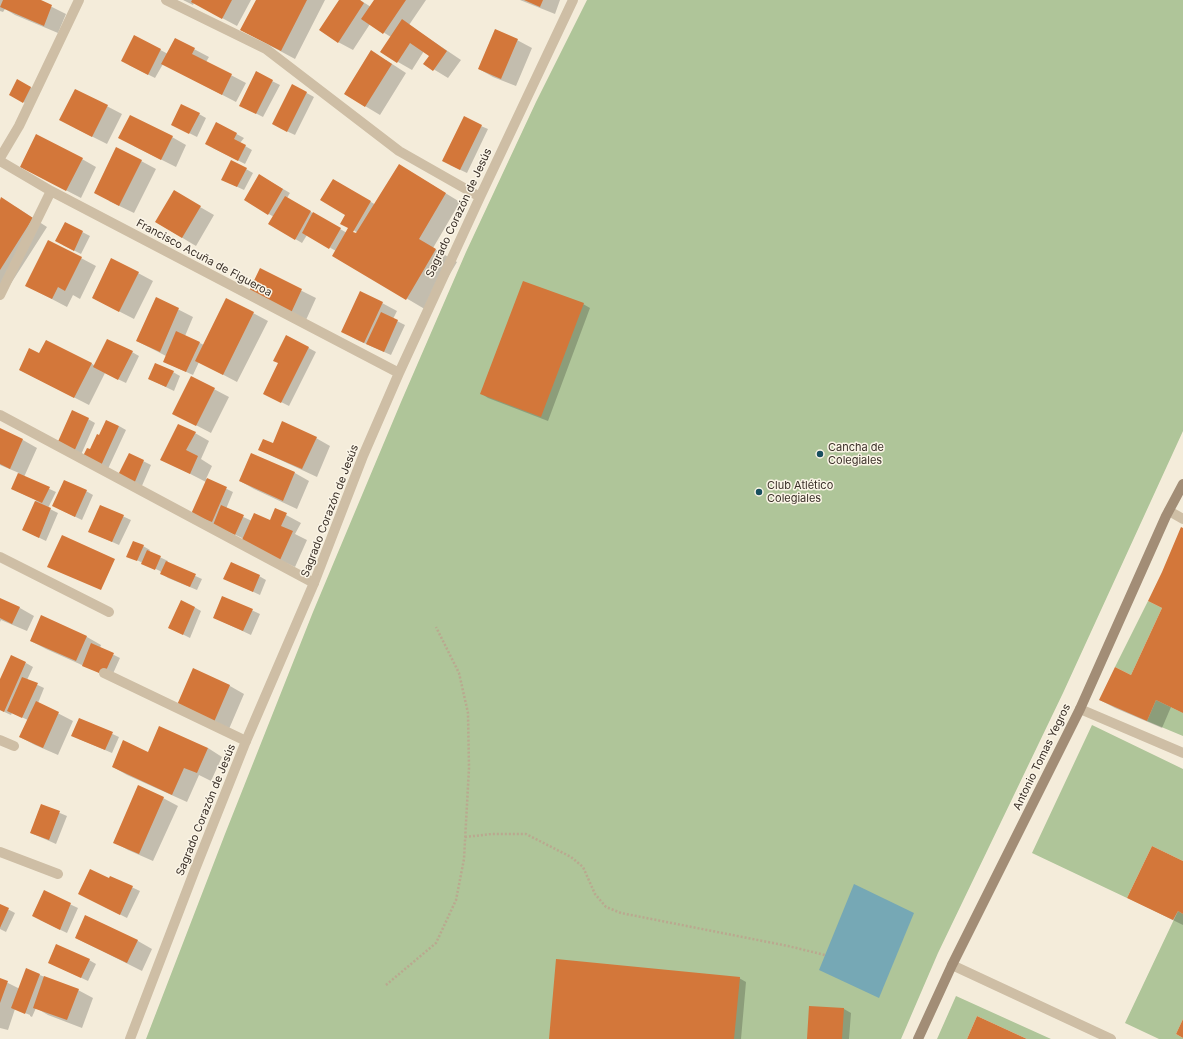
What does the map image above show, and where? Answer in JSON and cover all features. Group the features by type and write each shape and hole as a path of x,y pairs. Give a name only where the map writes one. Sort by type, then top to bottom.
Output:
{"street":[{"path":"0,159 19,126 79,0"},
{"path":"166,0 266,49 399,151 480,196"},
{"name":"Sagrado Corazón de Jesús","path":"130,1039 246,741 314,583 363,456 399,373 480,196 573,0"},
{"name":"Francisco Acuña de Figueroa","path":"0,159 51,191 399,373"},
{"path":"0,295 51,191"},
{"path":"0,415 314,583"},
{"name":"Antonio Tomas Yegros","path":"918,1039 952,965 1080,709 1169,511 1183,484"},
{"path":"1169,511 1183,519"},
{"path":"0,557 109,612"},
{"path":"104,673 246,741"},
{"path":"1080,709 1183,753"},
{"path":"0,740 14,746"},
{"path":"0,852 58,874"},
{"path":"952,965 1111,1039"}],"path":[{"path":"386,985 436,943 456,900 464,859 469,768 468,713 459,673 436,627"},
{"path":"465,837 492,834 526,834 571,857 583,867 595,894 606,908 621,913 825,954"}],"green space":[{"name":"Club Atlético Colegiales","path":"587,0 1183,0 1183,431 1063,693 938,953 901,1039 146,1039 313,612 401,402 466,252 536,102"},
{"path":"1148,601 1162,608 1131,675 1115,667"},
{"path":"1156,700 1183,713 1183,736 1147,721"},
{"path":"1092,725 1183,769 1183,861 1152,846 1127,898 1032,853"},
{"path":"1178,911 1183,914 1183,1019 1176,1034 1183,1039 1159,1039 1125,1023"},
{"path":"956,996 1051,1039 1027,1039 977,1016 967,1039 937,1039"}],"water":[{"path":"854,884 914,913 879,998 819,970"}],"building":[{"path":"3,0 41,0 52,5 44,26 0,7"},
{"path":"192,0 232,0 222,19 191,2"},
{"path":"256,0 307,0 281,51 240,30"},
{"path":"339,0 360,0 364,3 338,43 319,30"},
{"path":"374,0 406,0 383,34 361,19"},
{"path":"524,0 543,0 540,7"},
{"path":"402,19 447,51 433,71 423,64 429,56 410,43 397,63 380,52"},
{"path":"495,29 518,39 501,79 478,69"},
{"path":"134,35 161,49 148,75 121,61"},
{"path":"175,38 195,48 192,54 232,74 222,95 161,64"},
{"path":"371,50 392,64 365,107 344,94"},
{"path":"256,71 273,80 256,114 239,106"},
{"path":"17,79 31,87 23,103 9,95"},
{"path":"292,84 307,92 287,132 272,124"},
{"path":"75,89 108,105 92,137 59,120"},
{"path":"181,104 200,113 189,134 171,125"},
{"path":"130,115 173,136 161,160 118,138"},
{"path":"464,116 482,125 460,170 442,161"},
{"path":"216,122 237,133 234,139 246,145 238,161 205,144"},
{"path":"36,134 83,158 66,191 20,167"},
{"path":"116,147 142,160 119,206 94,193"},
{"path":"231,160 247,168 237,187 221,180"},
{"path":"399,164 446,193 419,239 436,249 406,300 332,256 348,228 340,224 345,215 320,200 333,179 371,201 353,232 356,233"},
{"path":"259,174 283,189 268,215 244,200"},
{"path":"174,190 201,206 182,238 155,222"},
{"path":"285,196 311,211 295,240 268,224"},
{"path":"1,197 33,218 0,270 0,200"},
{"path":"313,212 341,228 329,249 302,233"},
{"path":"65,222 83,231 74,251 55,241"},
{"path":"48,240 82,257 65,291 58,287 52,299 25,286"},
{"path":"111,258 139,272 119,312 92,298"},
{"path":"260,268 302,289 291,313 248,293"},
{"path":"523,281 584,303 541,417 480,394"},
{"path":"360,291 383,302 364,343 341,332"},
{"path":"156,297 179,308 160,352 136,341"},
{"path":"226,298 254,312 223,375 195,361"},
{"path":"381,312 398,320 384,352 366,344"},
{"path":"176,331 200,342 186,372 163,362"},
{"path":"286,335 309,347 281,403 263,394 278,363 273,361"},
{"path":"107,339 133,351 118,380 93,367"},
{"path":"46,340 92,363 74,398 19,370 29,348 39,353"},
{"path":"155,363 174,371 166,387 148,379"},
{"path":"191,376 215,388 196,426 172,414"},
{"path":"72,410 89,418 73,454 56,446"},
{"path":"106,420 119,426 99,470 80,462 87,448 90,449 97,434 99,435"},
{"path":"282,421 317,437 302,469 258,450 263,439 273,443"},
{"path":"178,424 196,432 186,450 198,456 190,474 160,460"},
{"path":"0,428 23,439 10,469 0,464"},
{"path":"129,453 144,460 134,484 117,477"},
{"path":"251,453 295,472 283,501 239,481"},
{"path":"18,473 50,487 42,503 11,489"},
{"path":"207,478 227,487 212,522 191,514"},
{"path":"64,480 87,490 75,517 52,506"},
{"path":"35,501 51,508 39,538 22,530"},
{"path":"100,505 124,515 112,542 88,532"},
{"path":"221,505 244,515 235,535 213,525"},
{"path":"275,508 287,513 281,526 293,531 280,560 241,542 254,513 270,520"},
{"path":"1181,527 1183,528 1183,713 1156,700 1147,721 1099,700 1115,667 1131,675 1162,608 1148,601"},
{"path":"62,535 115,559 101,590 47,567"},
{"path":"133,541 144,545 137,561 126,557"},
{"path":"147,550 161,556 155,570 141,564"},
{"path":"166,561 196,574 190,587 160,574"},
{"path":"231,562 260,575 253,592 223,579"},
{"path":"222,596 253,609 243,631 213,618"},
{"path":"0,598 20,607 12,624 0,618"},
{"path":"181,600 195,607 183,635 168,628"},
{"path":"41,615 87,636 76,661 30,641"},
{"path":"91,643 114,653 104,675 82,666"},
{"path":"11,655 26,662 4,712 0,710 0,679"},
{"path":"193,668 230,685 214,722 177,705"},
{"path":"22,677 38,683 22,718 7,711"},
{"path":"36,701 59,712 43,748 19,737"},
{"path":"79,718 113,732 105,750 71,736"},
{"path":"159,726 208,748 197,773 184,768 172,795 112,767 123,740 148,752"},
{"path":"138,785 164,797 139,854 113,843"},
{"path":"41,804 60,811 49,840 30,833"},
{"path":"1152,846 1183,861 1183,914 1178,911 1173,920 1127,898"},
{"path":"90,869 109,878 110,876 133,886 120,915 78,894"},
{"path":"44,890 71,903 60,930 32,916"},
{"path":"0,904 9,908 0,928"},
{"path":"85,915 138,940 127,963 75,938"},
{"path":"56,944 90,959 81,978 48,963"},
{"path":"556,959 740,977 734,1039 549,1039"},
{"path":"26,968 40,974 25,1014 11,1008"},
{"path":"44,976 79,989 67,1020 33,1008"},
{"path":"0,978 8,981 0,1003"},
{"path":"809,1006 844,1008 842,1039 807,1039"},
{"path":"977,1016 1027,1039 967,1039"},
{"path":"1183,1019 1183,1038 1176,1034"}],"place":[{"name":"Cancha de Colegiales","path":"820,454"},
{"name":"Club Atlético Colegiales","path":"759,492"}]}
